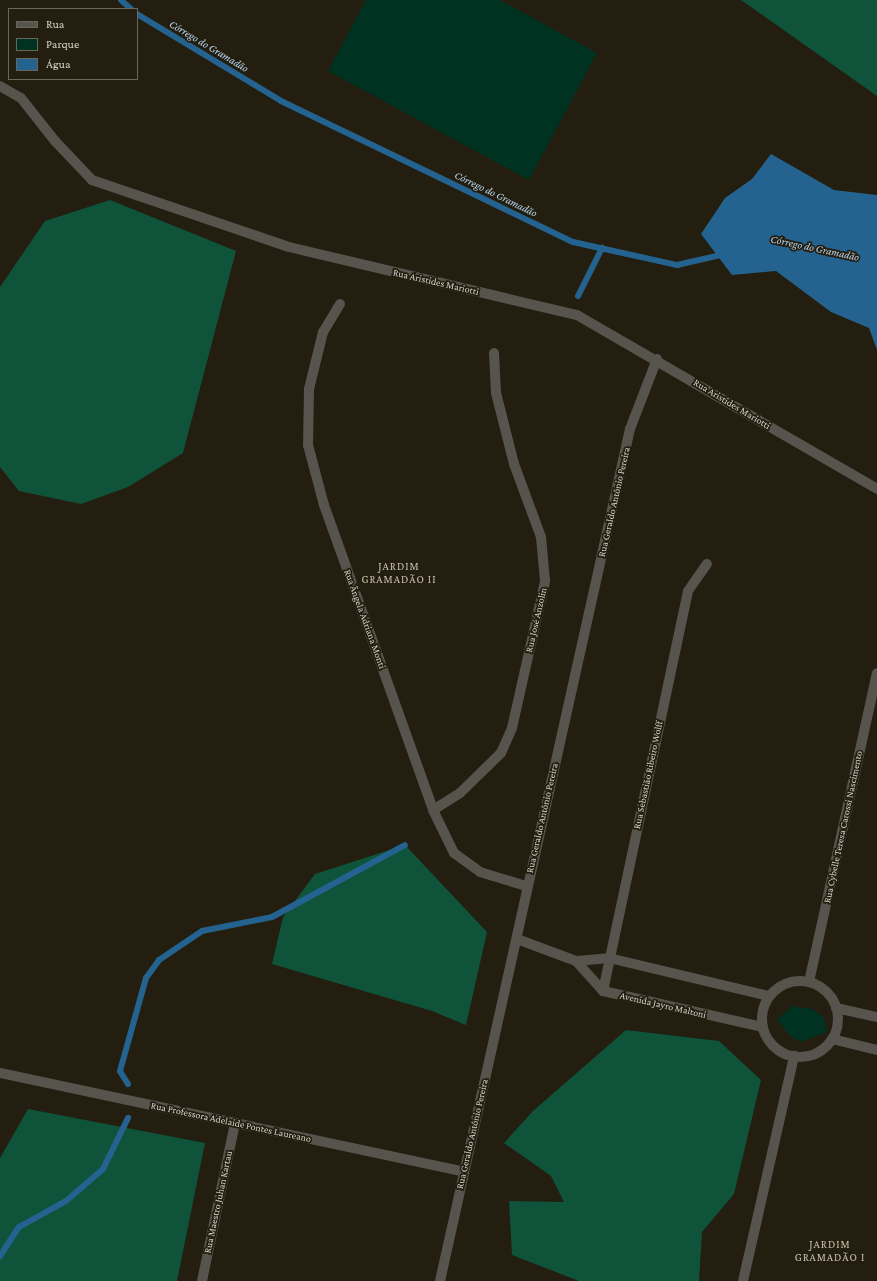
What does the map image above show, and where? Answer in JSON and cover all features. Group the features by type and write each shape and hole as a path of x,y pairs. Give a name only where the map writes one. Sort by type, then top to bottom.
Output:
{"street":[{"name":"Rua Aristides Mariotti","path":"0,86 21,98 55,141 92,180 289,247 577,315 657,359 877,489"},
{"name":"Rua Ângela Adriana Monti","path":"340,304 323,332 309,389 308,445 324,505 433,810 454,853 480,872 526,886"},
{"name":"Rua José Anzolin","path":"433,810 460,793 501,753 512,728 545,581 541,537 514,464 496,393 494,353"},
{"name":"Rua Geraldo Antônio Pereira","path":"440,1281 463,1171 517,939 526,886 630,429 657,359"},
{"name":"Rua Sebastião Ribeiro Wolff","path":"603,991 688,591 707,564"},
{"name":"Rua Cybelle Teresa Carossi Nascimento","path":"809,982 877,673"},
{"path":"517,939 576,962 603,991"},
{"path":"576,962 609,958 769,996"},
{"path":"809,982 830,996 836,1008 836,1029 832,1039 815,1053 794,1056 774,1046 763,1027 764,1006 769,996 787,983 809,982"},
{"name":"Avenida Jayro Maltoni","path":"603,991 763,1027"},
{"path":"836,1008 877,1018"},
{"path":"832,1039 877,1050"},
{"path":"743,1281 794,1056"},
{"name":"Rua Professora Adelaide Pontes Laureano","path":"0,1073 463,1171"},
{"name":"Rua Maestro Juhan Kartau","path":"202,1281 235,1123"}],"green space":[{"path":"366,0 500,0 597,53 529,180 328,71"},
{"path":"741,0 877,0 877,96"},
{"path":"110,200 236,251 183,453 128,487 81,504 19,491 0,467 0,287 45,221"},
{"path":"405,845 487,932 466,1025 432,1011 272,964 283,917 315,874"},
{"path":"792,1006 813,1009 824,1018 827,1032 801,1042 791,1037 777,1020"},
{"path":"626,1030 719,1041 761,1080 734,1194 702,1232 699,1281 579,1281 512,1255 509,1201 564,1202 551,1176 504,1143 533,1111"},
{"path":"28,1109 205,1143 177,1281 0,1281 0,1158"}],"water":[{"path":"771,154 834,190 877,195 877,350 869,328 831,312 776,271 732,275 701,234 725,198 752,179"}],"waterway":[{"name":"Córrego do Gramadão","path":"121,0 130,8"},
{"name":"Córrego do Gramadão","path":"138,15 281,101 573,242 677,265 725,254"},
{"path":"578,296 602,248"},
{"path":"128,1084 120,1071 146,978 159,960 202,931 272,917 405,845"},
{"path":"0,1256 19,1227 66,1201 103,1169 128,1118"}],"district":[{"name":"JARDIM GRAMADÃO II","path":"399,573"},
{"name":"JARDIM GRAMADÃO I","path":"830,1251"}]}
